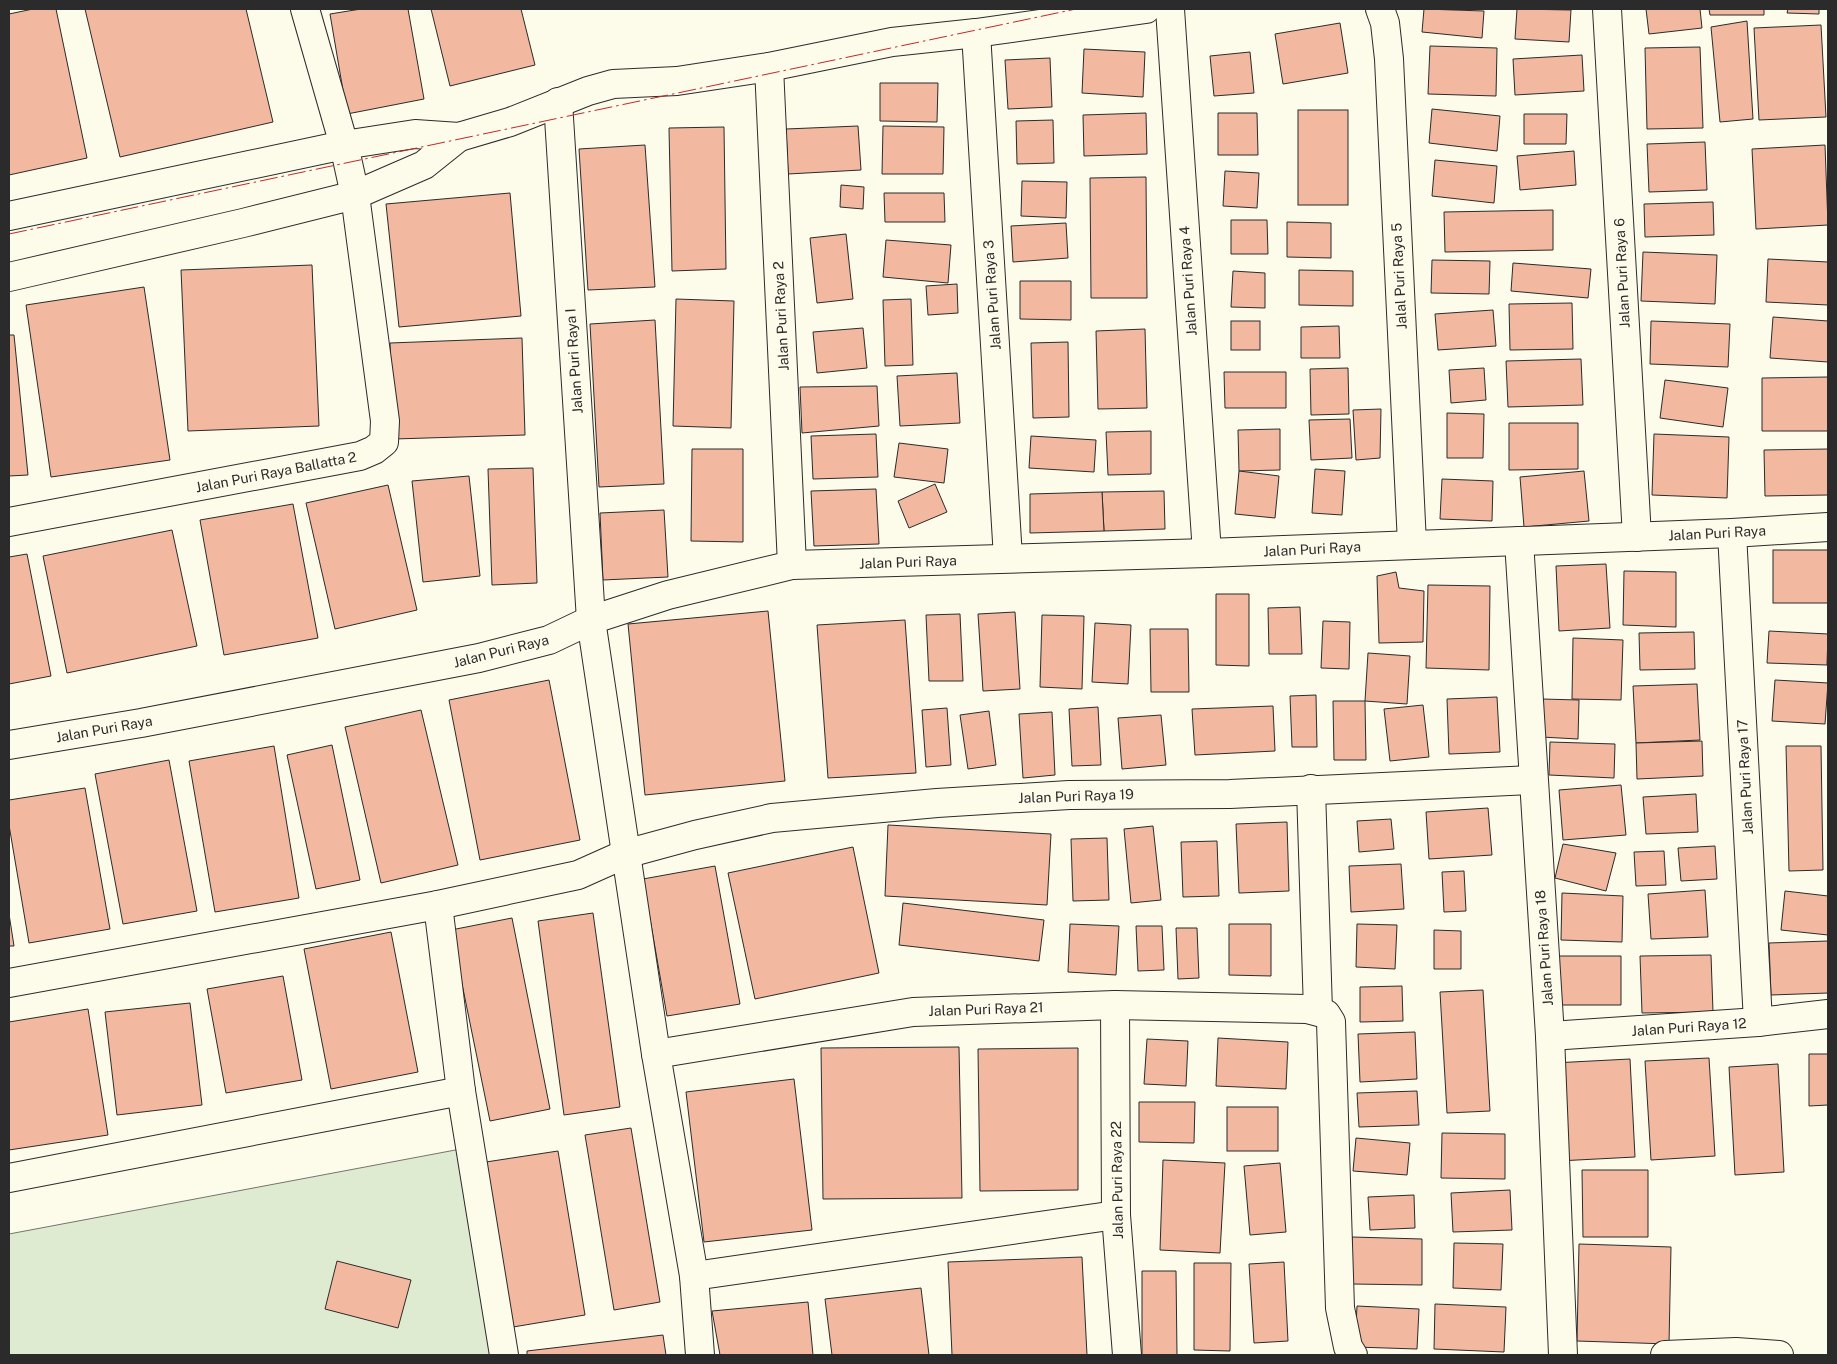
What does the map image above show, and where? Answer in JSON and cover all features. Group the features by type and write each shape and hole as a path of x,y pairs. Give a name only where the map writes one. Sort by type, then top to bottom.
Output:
{"street":[{"path":"305,9 344,145 355,195"},
{"path":"9,216 344,145 416,134 459,137 510,122 588,90 613,84 677,81 770,66 892,42 976,33 1146,9"},
{"name":"Jalan Puri Raya 4","path":"1170,9 1206,553"},
{"name":"Jalal Puri Raya 5","path":"1380,9 1385,23 1389,59 1412,544"},
{"name":"Jalan Puri Raya 6","path":"1607,9 1637,537"},
{"name":"Jalan Puri Raya 3","path":"976,33 1008,558"},
{"name":"Jalan Puri Raya 2","path":"770,66 792,565"},
{"name":"Jalan Puri Raya I","path":"558,102 591,620 656,1054 694,1276 700,1355"},
{"path":"9,277 244,224 355,195 424,165 459,137"},
{"name":"Jalan Puri Raya Ballatta 2","path":"9,522 360,456 374,450 384,442 386,421 355,195"},
{"name":"Jalan Puri Raya","path":"9,745 141,723 479,658 549,640 591,620 668,595 792,565 1206,553 1637,537 1828,527"},
{"name":"Jalan Puri Raya 17","path":"1732,533 1758,1022"},
{"name":"Jalan Puri Raya 18","path":"1519,541 1550,1036 1563,1355"},
{"name":"Jalan Puri Raya 19","path":"9,982 438,905 578,874 625,854 754,822 821,812 1068,795 1230,794 1533,780"},
{"path":"1311,789 1318,1011 1326,1014 1330,1022 1340,1308 1348,1347 1353,1355"},
{"path":"438,905 461,1091 504,1355"},
{"name":"Jalan Puri Raya 21","path":"656,1054 913,1012 1115,1005 1318,1011"},
{"name":"Jalan Puri Raya 22","path":"1115,1005 1116,1215 1127,1355"},
{"name":"Jalan Puri Raya 12","path":"1550,1036 1758,1022 1828,1014"},
{"path":"9,1178 461,1091"},
{"path":"694,1276 1116,1215"},
{"path":"1665,1355 1736,1352 1778,1355"}],"green space":[{"path":"482,1145 514,1355 9,1355 9,1234"}],"building":[{"path":"33,9 56,9 87,158 9,175 9,14"},
{"path":"85,9 246,9 273,122 120,157"},
{"path":"361,9 408,9 424,99 347,114 330,14"},
{"path":"431,9 521,9 535,65 450,86"},
{"path":"1424,9 1484,11 1482,38 1422,32"},
{"path":"1517,9 1571,10 1569,42 1515,39"},
{"path":"1646,9 1700,9 1702,28 1649,34"},
{"path":"1709,9 1764,9 1764,15 1710,15"},
{"path":"1788,9 1819,9 1819,14 1787,13"},
{"path":"1747,21 1753,119 1720,122 1711,27"},
{"path":"1340,23 1348,73 1283,84 1275,34"},
{"path":"1821,25 1826,117 1759,120 1754,28"},
{"path":"1430,46 1497,48 1496,96 1428,94"},
{"path":"1700,47 1703,128 1647,129 1645,48"},
{"path":"1084,49 1145,52 1143,97 1082,93"},
{"path":"1250,52 1254,93 1214,96 1210,56"},
{"path":"1582,55 1584,91 1515,95 1513,59"},
{"path":"1050,58 1052,107 1008,109 1005,60"},
{"path":"880,83 938,83 937,122 880,121"},
{"path":"1432,109 1500,116 1497,151 1429,143"},
{"path":"1298,110 1348,110 1348,205 1298,205"},
{"path":"1146,113 1147,154 1084,156 1083,115"},
{"path":"1218,113 1257,113 1258,155 1218,155"},
{"path":"1524,114 1567,114 1566,144 1524,144"},
{"path":"1053,120 1054,163 1017,164 1016,121"},
{"path":"858,126 861,170 788,174 786,129"},
{"path":"883,126 944,127 943,174 882,174"},
{"path":"724,127 726,269 672,271 669,128"},
{"path":"1705,142 1707,190 1649,192 1647,144"},
{"path":"645,145 655,287 588,290 579,149"},
{"path":"1825,145 1828,225 1756,229 1752,149"},
{"path":"1574,151 1576,185 1520,190 1517,156"},
{"path":"1435,160 1497,166 1494,203 1432,196"},
{"path":"1225,171 1259,173 1257,208 1223,206"},
{"path":"1146,177 1147,298 1091,298 1090,178"},
{"path":"1022,181 1067,182 1066,218 1021,216"},
{"path":"841,185 864,187 863,209 840,207"},
{"path":"510,193 521,316 399,327 386,204"},
{"path":"884,193 944,193 945,222 885,222"},
{"path":"1713,202 1714,235 1645,237 1644,204"},
{"path":"1553,210 1553,250 1445,252 1444,212"},
{"path":"1231,220 1267,220 1268,254 1231,254"},
{"path":"1287,222 1331,223 1331,258 1287,257"},
{"path":"1066,223 1068,258 1013,262 1011,226"},
{"path":"846,234 853,299 817,303 810,238"},
{"path":"886,240 951,245 948,283 883,277"},
{"path":"1643,252 1717,255 1715,304 1641,301"},
{"path":"1768,259 1828,262 1828,305 1766,302"},
{"path":"1432,260 1490,261 1489,294 1431,293"},
{"path":"1513,263 1591,269 1588,298 1511,291"},
{"path":"312,265 319,426 188,431 181,270"},
{"path":"1299,270 1353,271 1353,306 1299,305"},
{"path":"1233,271 1265,273 1265,308 1231,307"},
{"path":"1020,281 1071,281 1071,320 1020,319"},
{"path":"957,284 958,313 928,315 926,286"},
{"path":"144,287 170,460 51,477 26,305"},
{"path":"676,299 734,301 731,428 673,426"},
{"path":"911,299 913,365 885,366 883,300"},
{"path":"1572,303 1573,349 1510,350 1509,304"},
{"path":"1493,310 1496,346 1438,350 1435,314"},
{"path":"1773,317 1828,321 1828,362 1770,358"},
{"path":"655,320 664,484 599,487 590,324"},
{"path":"1231,321 1260,321 1260,350 1231,350"},
{"path":"1651,321 1730,324 1728,367 1650,364"},
{"path":"1339,326 1340,358 1301,358 1301,327"},
{"path":"863,328 867,368 817,373 813,332"},
{"path":"1145,329 1147,408 1098,409 1096,331"},
{"path":"9,335 14,335 28,475 9,476"},
{"path":"522,338 525,435 394,439 390,343"},
{"path":"1068,342 1069,417 1033,418 1031,343"},
{"path":"1581,359 1583,405 1508,407 1506,361"},
{"path":"1348,368 1349,414 1311,415 1310,369"},
{"path":"1484,368 1486,400 1451,403 1449,370"},
{"path":"1224,372 1286,372 1286,408 1225,408"},
{"path":"957,373 960,423 900,426 897,376"},
{"path":"1828,377 1828,431 1762,431 1762,378"},
{"path":"1665,380 1728,388 1723,427 1660,418"},
{"path":"877,386 879,426 802,433 800,387"},
{"path":"1381,409 1380,458 1356,460 1353,410"},
{"path":"1447,413 1484,414 1483,458 1447,458"},
{"path":"1350,419 1352,458 1311,460 1309,420"},
{"path":"1509,423 1578,423 1578,469 1509,470"},
{"path":"1280,429 1280,470 1239,471 1238,430"},
{"path":"1151,431 1151,474 1108,475 1106,432"},
{"path":"876,434 878,477 813,479 811,436"},
{"path":"1654,434 1729,437 1727,498 1652,495"},
{"path":"1031,436 1096,440 1094,472 1029,468"},
{"path":"899,443 948,449 944,483 894,477"},
{"path":"692,449 743,449 743,542 691,541"},
{"path":"1828,449 1828,495 1765,496 1764,450"},
{"path":"533,468 537,583 492,585 488,469"},
{"path":"1315,469 1345,471 1342,515 1312,513"},
{"path":"1239,471 1279,476 1275,518 1235,514"},
{"path":"1584,471 1589,521 1524,527 1520,477"},
{"path":"469,476 480,576 423,582 412,481"},
{"path":"1442,479 1493,481 1492,521 1440,519"},
{"path":"935,484 947,512 909,528 898,501"},
{"path":"388,485 417,610 335,629 306,503"},
{"path":"876,489 879,544 814,546 811,491"},
{"path":"1164,491 1165,529 1104,531 1102,492"},
{"path":"1102,492 1104,531 1030,533 1030,494"},
{"path":"293,504 318,638 224,655 200,520"},
{"path":"664,510 668,577 603,580 600,513"},
{"path":"172,530 197,646 67,673 43,556"},
{"path":"1773,550 1828,550 1828,603 1773,603"},
{"path":"27,554 51,676 9,684 9,557"},
{"path":"1606,564 1610,628 1559,631 1556,566"},
{"path":"1624,571 1676,572 1676,627 1623,625"},
{"path":"1396,572 1399,588 1424,591 1423,642 1379,643 1377,576"},
{"path":"1428,585 1490,586 1489,670 1426,668"},
{"path":"1216,594 1249,594 1249,666 1216,665"},
{"path":"1300,607 1302,654 1269,654 1268,608"},
{"path":"768,611 785,781 645,795 628,624"},
{"path":"1015,612 1020,689 983,691 978,614"},
{"path":"960,614 963,681 929,681 926,615"},
{"path":"1042,615 1084,616 1082,689 1040,687"},
{"path":"905,620 916,773 828,778 817,625"},
{"path":"1323,621 1350,622 1349,669 1321,668"},
{"path":"1095,623 1131,625 1128,684 1092,682"},
{"path":"1150,629 1188,629 1189,692 1151,692"},
{"path":"1769,631 1828,634 1827,665 1767,663"},
{"path":"1694,632 1695,669 1640,670 1639,633"},
{"path":"1573,638 1623,640 1621,700 1572,699"},
{"path":"1368,653 1410,656 1407,704 1365,701"},
{"path":"549,680 580,840 480,860 449,700"},
{"path":"1775,680 1828,683 1825,724 1772,721"},
{"path":"1697,684 1700,740 1636,743 1633,686"},
{"path":"1316,695 1317,747 1292,747 1290,696"},
{"path":"1497,697 1500,752 1449,754 1447,699"},
{"path":"1542,699 1579,700 1578,739 1541,737"},
{"path":"1333,701 1365,701 1366,760 1334,760"},
{"path":"1423,705 1429,757 1390,761 1384,709"},
{"path":"1273,706 1275,751 1195,755 1192,709"},
{"path":"1098,707 1101,765 1072,766 1069,709"},
{"path":"947,708 951,765 926,767 922,710"},
{"path":"421,710 458,865 381,883 345,727"},
{"path":"989,711 996,765 968,769 960,715"},
{"path":"1052,712 1055,775 1023,778 1019,714"},
{"path":"1161,715 1166,765 1122,769 1118,718"},
{"path":"1702,741 1703,776 1637,779 1636,743"},
{"path":"1550,742 1615,744 1614,778 1549,775"},
{"path":"332,745 360,880 316,889 287,755"},
{"path":"274,746 299,898 215,912 189,761"},
{"path":"1786,746 1821,746 1823,870 1789,871"},
{"path":"169,760 197,911 123,924 95,774"},
{"path":"1621,785 1626,835 1563,840 1559,790"},
{"path":"85,788 110,929 29,943 9,825 9,800"},
{"path":"1696,794 1698,832 1646,834 1643,797"},
{"path":"1488,808 1492,855 1429,859 1426,812"},
{"path":"1391,819 1394,849 1359,852 1357,821"},
{"path":"1287,822 1289,891 1239,893 1236,824"},
{"path":"888,825 1051,834 1047,905 885,896"},
{"path":"1153,826 1161,900 1131,903 1124,829"},
{"path":"1107,838 1109,900 1073,901 1071,839"},
{"path":"1217,841 1219,896 1183,897 1181,842"},
{"path":"1563,844 1616,853 1606,891 1555,878"},
{"path":"1715,846 1717,879 1681,881 1678,848"},
{"path":"853,847 879,973 755,999 728,873"},
{"path":"1664,851 1666,885 1636,886 1634,852"},
{"path":"1401,864 1404,909 1351,912 1349,866"},
{"path":"715,866 740,1004 667,1016 643,879"},
{"path":"1464,871 1466,911 1444,912 1442,872"},
{"path":"1705,890 1708,937 1651,939 1648,894"},
{"path":"1785,891 1828,896 1828,935 1781,930"},
{"path":"1562,893 1623,896 1622,942 1561,940"},
{"path":"903,903 1044,920 1039,961 899,945"},
{"path":"593,913 620,1107 564,1115 538,921"},
{"path":"9,914 14,946 9,946"},
{"path":"512,918 550,1109 490,1121 451,930"},
{"path":"1070,924 1119,926 1116,975 1068,972"},
{"path":"1229,924 1271,924 1271,976 1229,975"},
{"path":"1357,924 1397,925 1395,969 1356,967"},
{"path":"1136,926 1162,926 1164,970 1138,971"},
{"path":"1176,928 1197,928 1199,978 1178,979"},
{"path":"1434,930 1461,931 1461,969 1434,969"},
{"path":"391,932 418,1072 331,1089 304,949"},
{"path":"1828,941 1828,993 1771,995 1769,943"},
{"path":"1711,955 1713,1012 1642,1013 1640,956"},
{"path":"1552,956 1621,956 1621,1005 1553,1005"},
{"path":"283,976 302,1080 226,1093 207,989"},
{"path":"1402,986 1403,1021 1360,1022 1360,987"},
{"path":"1483,990 1490,1111 1447,1113 1440,992"},
{"path":"190,1003 202,1105 117,1115 105,1012"},
{"path":"88,1009 108,1135 9,1150 9,1022"},
{"path":"1415,1032 1417,1079 1360,1082 1358,1034"},
{"path":"1218,1038 1288,1042 1286,1089 1216,1086"},
{"path":"1147,1039 1188,1041 1186,1086 1144,1084"},
{"path":"959,1047 962,1198 823,1199 821,1048"},
{"path":"1078,1048 1078,1190 980,1191 978,1049"},
{"path":"1809,1054 1828,1054 1828,1105 1809,1106"},
{"path":"1709,1058 1715,1156 1651,1160 1645,1061"},
{"path":"1630,1059 1635,1157 1558,1161 1553,1063"},
{"path":"1778,1064 1784,1172 1735,1175 1729,1067"},
{"path":"794,1079 812,1230 704,1242 686,1092"},
{"path":"1417,1091 1419,1125 1359,1127 1357,1093"},
{"path":"1139,1102 1195,1102 1194,1143 1139,1142"},
{"path":"1227,1107 1278,1107 1278,1151 1227,1151"},
{"path":"631,1128 660,1302 614,1310 585,1135"},
{"path":"1442,1133 1505,1134 1505,1179 1441,1178"},
{"path":"1356,1138 1410,1143 1407,1175 1353,1171"},
{"path":"558,1151 585,1315 513,1327 486,1162"},
{"path":"1163,1160 1225,1163 1220,1253 1160,1250"},
{"path":"1280,1163 1286,1232 1250,1235 1244,1166"},
{"path":"1582,1170 1648,1170 1648,1237 1583,1237"},
{"path":"1510,1190 1512,1230 1453,1232 1451,1193"},
{"path":"1414,1195 1415,1228 1370,1230 1368,1197"},
{"path":"1352,1237 1422,1239 1422,1285 1352,1284"},
{"path":"1454,1243 1503,1244 1501,1290 1453,1288"},
{"path":"1579,1244 1671,1247 1669,1344 1577,1341"},
{"path":"1082,1257 1087,1355 952,1355 948,1262"},
{"path":"337,1261 411,1280 398,1328 325,1309"},
{"path":"1284,1262 1288,1341 1254,1343 1249,1264"},
{"path":"1194,1263 1231,1263 1230,1351 1194,1350"},
{"path":"1142,1271 1176,1271 1177,1355 1142,1355"},
{"path":"921,1288 929,1355 832,1355 825,1299"},
{"path":"808,1302 813,1355 720,1355 712,1311"},
{"path":"1435,1304 1506,1307 1504,1352 1434,1349"},
{"path":"1357,1306 1419,1309 1417,1349 1355,1347"},
{"path":"663,1335 666,1355 527,1355 527,1351"}],"power":[{"path":"9,234 1076,9"}]}
